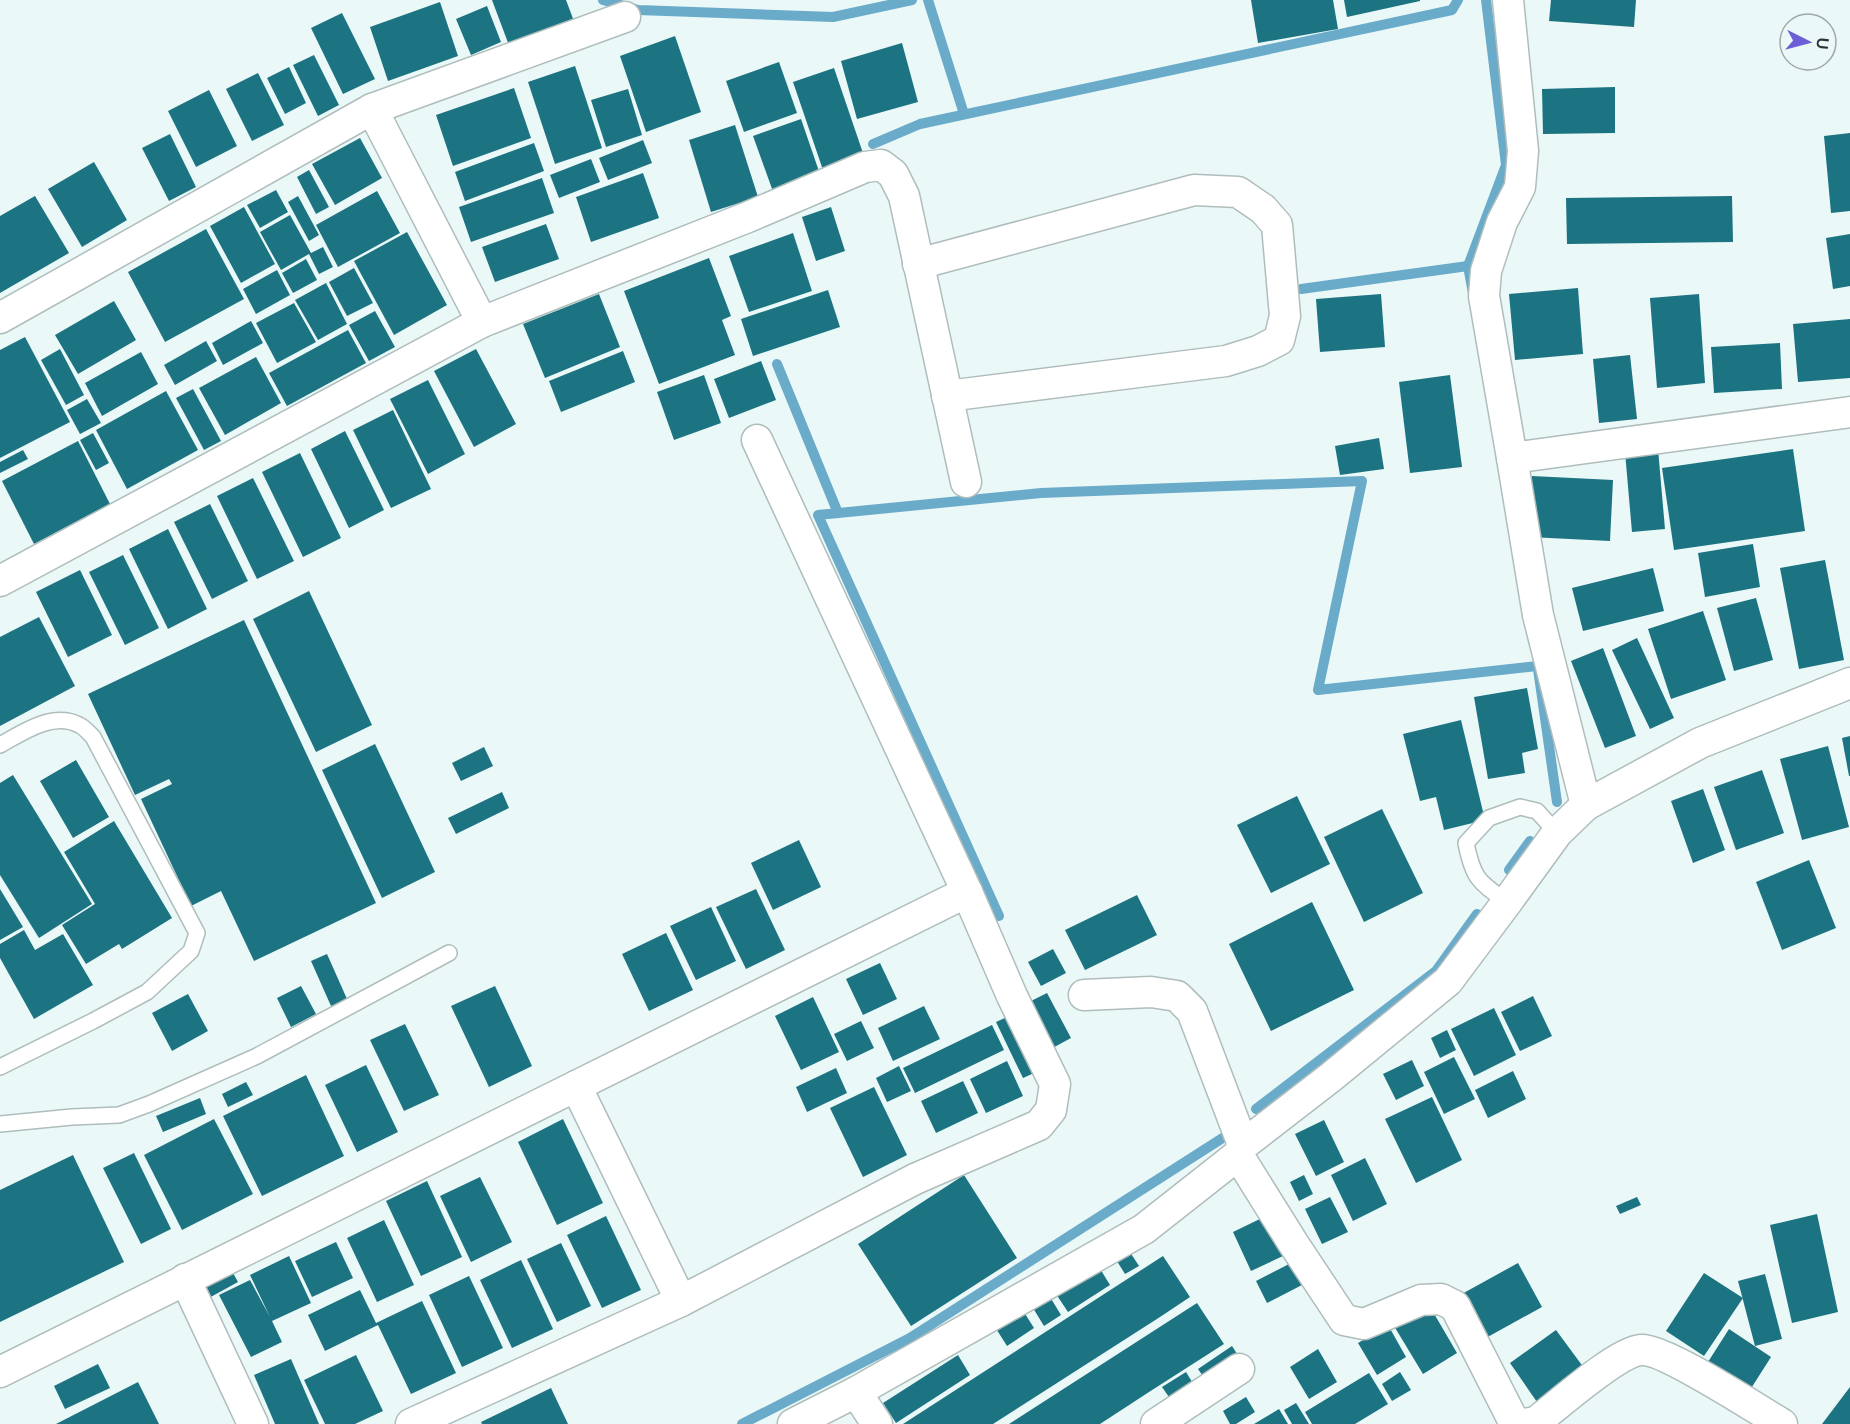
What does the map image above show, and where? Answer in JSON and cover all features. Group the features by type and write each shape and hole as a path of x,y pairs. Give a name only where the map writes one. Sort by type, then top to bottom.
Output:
{"street":[{"path":"1508,0 1523,151 1520,187 1502,222 1492,252 1486,272 1484,296 1538,615 1586,805"},
{"path":"0,318 372,109 625,17"},
{"path":"372,109 482,322"},
{"path":"0,581 482,322 748,217 865,167 880,165 893,174 904,196 966,482"},
{"path":"918,264 1194,190 1238,192 1263,209 1277,225 1285,316 1280,340 1258,351 1226,361 947,396"},
{"path":"1512,458 1850,412"},
{"path":"411,1424 681,1301 915,1179 1039,1125 1051,1110 1055,1084 1012,996 967,892 757,440"},
{"path":"793,1424 856,1392 1144,1229 1448,981 1508,903 1557,832 1586,805 1700,743 1850,683"},
{"path":"0,1372 967,892"},
{"path":"1084,995 1151,992 1177,996 1192,1011 1240,1150 1293,1244 1344,1320 1364,1324 1421,1300 1441,1299 1455,1306 1515,1424"},
{"path":"576,1086 681,1301"},
{"path":"185,1280 254,1424"},
{"path":"1523,1424 1536,1422 1618,1358 1641,1350 1675,1360 1782,1424"},
{"path":"1156,1424 1239,1369"},
{"path":"856,1392 877,1424"}],"lane":[{"path":"0,745 43,723 62,721 78,724 93,737 197,933 191,951 147,992 0,1067"},
{"path":"1508,903 1482,884 1471,867 1467,843 1489,818 1520,807 1537,811 1557,832"},
{"path":"0,1124 119,1114 149,1104 257,1056 448,953"}],"building":[{"path":"492,0 566,0 575,24 510,48"},
{"path":"1251,0 1333,0 1338,29 1258,43"},
{"path":"1344,0 1420,0 1420,1 1347,17"},
{"path":"1551,0 1636,0 1634,27 1549,21"},
{"path":"440,2 458,56 388,81 370,27"},
{"path":"487,6 501,42 471,55 456,19"},
{"path":"342,13 375,79 343,94 311,28"},
{"path":"675,36 701,112 646,132 620,56"},
{"path":"902,43 918,102 857,119 841,61"},
{"path":"314,55 339,105 318,116 293,65"},
{"path":"779,62 797,113 744,132 726,81"},
{"path":"575,66 602,148 555,164 528,82"},
{"path":"289,67 306,103 285,114 267,78"},
{"path":"834,68 865,159 824,173 793,82"},
{"path":"258,73 284,125 252,141 226,89"},
{"path":"1615,87 1615,133 1543,134 1542,89"},
{"path":"514,88 531,138 453,166 436,115"},
{"path":"628,89 642,135 606,147 591,100"},
{"path":"209,90 237,146 196,167 168,111"},
{"path":"801,119 822,180 775,197 753,136"},
{"path":"735,125 758,197 711,212 689,140"},
{"path":"1850,133 1850,211 1831,213 1824,136"},
{"path":"170,134 196,187 169,201 142,148"},
{"path":"360,138 382,178 335,205 312,164"},
{"path":"643,140 652,163 608,180 599,158"},
{"path":"534,143 544,171 465,201 455,172"},
{"path":"591,159 600,182 559,198 550,175"},
{"path":"94,162 127,220 82,247 48,189"},
{"path":"309,170 329,207 316,214 297,177"},
{"path":"643,173 659,218 591,242 576,197"},
{"path":"542,178 554,213 471,242 459,207"},
{"path":"276,190 288,212 260,228 247,205"},
{"path":"377,191 400,233 338,267 316,225"},
{"path":"35,196 69,253 0,293 0,216"},
{"path":"298,196 319,235 309,241 288,202"},
{"path":"1732,196 1733,242 1567,244 1566,198"},
{"path":"244,207 275,264 241,283 210,226"},
{"path":"831,207 845,251 816,261 802,217"},
{"path":"290,215 311,253 323,247 333,267 319,274 309,254 281,270 260,232"},
{"path":"546,224 559,259 495,282 482,247"},
{"path":"206,229 244,299 165,342 128,272"},
{"path":"407,232 447,305 394,335 354,261"},
{"path":"793,233 812,291 749,312 729,256"},
{"path":"1850,234 1850,286 1833,289 1826,238"},
{"path":"709,258 731,316 722,320 735,355 659,384 624,291"},
{"path":"306,259 317,280 293,293 282,273"},
{"path":"354,268 373,303 347,316 329,282"},
{"path":"277,270 290,295 256,314 243,289"},
{"path":"326,283 347,324 318,340 295,300"},
{"path":"1578,288 1583,354 1515,360 1509,294"},
{"path":"828,290 840,327 753,356 741,319"},
{"path":"599,294 620,347 545,378 523,324"},
{"path":"1381,294 1385,347 1320,352 1316,299"},
{"path":"1699,294 1705,383 1657,388 1650,298"},
{"path":"114,301 136,340 78,374 55,335"},
{"path":"294,303 316,342 277,363 256,323"},
{"path":"375,311 395,347 369,361 349,325"},
{"path":"1850,319 1850,378 1798,382 1793,324"},
{"path":"251,321 263,343 223,365 212,343"},
{"path":"348,330 366,363 287,406 269,373"},
{"path":"25,337 70,422 0,458 0,350"},
{"path":"206,341 217,361 175,385 164,365"},
{"path":"1780,343 1782,389 1714,393 1711,347"},
{"path":"60,349 84,395 66,405 41,360"},
{"path":"476,349 516,424 474,447 434,371"},
{"path":"623,351 635,382 561,412 549,381"},
{"path":"141,352 158,384 102,416 85,383"},
{"path":"1630,355 1637,419 1599,423 1593,359"},
{"path":"256,357 281,403 225,435 199,388"},
{"path":"761,361 776,400 729,418 714,379"},
{"path":"704,375 721,423 674,440 657,392"},
{"path":"1450,375 1462,467 1410,473 1399,382"},
{"path":"428,380 465,454 428,474 390,399"},
{"path":"193,389 221,441 204,450 176,398"},
{"path":"166,391 198,450 127,489 96,430"},
{"path":"87,399 101,423 80,434 67,410"},
{"path":"393,410 431,489 391,508 353,430"},
{"path":"345,431 384,510 349,528 311,449"},
{"path":"93,433 109,463 96,470 80,440"},
{"path":"1379,438 1384,469 1340,475 1335,446"},
{"path":"78,441 110,504 34,544 2,481"},
{"path":"1658,449 1665,529 1632,532 1625,452"},
{"path":"1793,449 1805,531 1674,550 1662,468"},
{"path":"23,450 28,459 0,473 0,462"},
{"path":"300,453 341,538 303,557 262,472"},
{"path":"1532,476 1613,480 1610,541 1529,537"},
{"path":"253,478 294,561 257,579 217,496"},
{"path":"210,504 248,581 212,599 174,522"},
{"path":"168,529 207,609 168,629 129,549"},
{"path":"1753,544 1760,587 1705,597 1698,553"},
{"path":"123,555 159,628 125,645 89,572"},
{"path":"1825,560 1844,660 1799,669 1780,568"},
{"path":"1653,568 1664,611 1583,631 1572,588"},
{"path":"80,570 112,635 68,657 36,592"},
{"path":"309,591 372,725 316,752 253,619"},
{"path":"1756,598 1773,660 1734,671 1717,608"},
{"path":"1703,611 1726,680 1671,699 1648,629"},
{"path":"39,617 75,686 0,726 0,637"},
{"path":"244,620 376,903 254,961 221,891 191,906 141,799 172,784 169,779 135,795 88,694"},
{"path":"1637,638 1674,718 1650,729 1612,650"},
{"path":"1603,648 1636,736 1605,748 1571,661"},
{"path":"1527,688 1538,749 1522,753 1525,773 1488,779 1474,697"},
{"path":"1461,720 1485,820 1444,830 1436,797 1420,801 1403,734"},
{"path":"1850,736 1850,776 1849,776 1842,738"},
{"path":"375,744 435,872 382,898 322,770"},
{"path":"1828,746 1849,827 1802,840 1780,759"},
{"path":"484,747 493,766 461,781 452,763"},
{"path":"76,760 109,817 73,838 40,781"},
{"path":"1762,770 1784,833 1736,850 1714,787"},
{"path":"13,775 92,904 39,938 0,875 0,783"},
{"path":"1703,789 1725,850 1693,863 1671,801"},
{"path":"502,792 509,808 456,834 448,818"},
{"path":"1297,796 1330,864 1271,893 1237,825"},
{"path":"1382,809 1423,893 1364,922 1324,837"},
{"path":"114,821 172,918 122,949 119,944 86,964 62,925 95,904 64,852"},
{"path":"799,840 821,887 773,910 751,863"},
{"path":"1809,860 1836,928 1782,950 1756,882"},
{"path":"0,889 23,927 0,940"},
{"path":"756,889 785,950 746,969 716,907"},
{"path":"1137,895 1157,935 1085,970 1065,930"},
{"path":"1312,902 1354,990 1271,1031 1229,944"},
{"path":"711,907 736,961 696,980 670,926"},
{"path":"24,930 35,950 63,934 93,985 34,1019 0,958 0,944"},
{"path":"666,933 693,990 649,1011 622,954"},
{"path":"1053,949 1066,973 1041,986 1028,962"},
{"path":"327,954 347,999 331,1006 311,961"},
{"path":"880,963 897,999 863,1015 846,979"},
{"path":"301,986 316,1014 291,1027 277,998"},
{"path":"495,986 532,1066 489,1087 451,1006"},
{"path":"1047,993 1071,1038 1047,1051 1023,1005"},
{"path":"188,994 208,1031 172,1051 152,1013"},
{"path":"1533,996 1552,1036 1520,1051 1501,1012"},
{"path":"813,997 839,1052 801,1070 775,1016"},
{"path":"924,1006 940,1039 893,1061 878,1028"},
{"path":"1494,1008 1516,1055 1474,1076 1451,1029"},
{"path":"1016,1013 1043,1069 1023,1078 996,1022"},
{"path":"861,1021 874,1048 847,1061 834,1034"},
{"path":"405,1024 439,1095 404,1111 370,1040"},
{"path":"992,1025 1004,1050 915,1093 903,1068"},
{"path":"1447,1030 1456,1050 1440,1058 1431,1038"},
{"path":"1454,1057 1475,1099 1444,1114 1424,1072"},
{"path":"1412,1060 1424,1086 1396,1100 1383,1074"},
{"path":"1007,1061 1023,1096 986,1113 970,1079"},
{"path":"366,1065 398,1132 357,1152 325,1085"},
{"path":"899,1066 911,1091 887,1102 876,1078"},
{"path":"836,1068 847,1093 807,1112 796,1087"},
{"path":"1513,1071 1526,1099 1488,1118 1475,1090"},
{"path":"306,1075 344,1156 262,1196 223,1116"},
{"path":"963,1081 978,1113 936,1133 921,1101"},
{"path":"246,1082 253,1095 228,1107 222,1094"},
{"path":"874,1087 907,1155 863,1177 830,1108"},
{"path":"1432,1097 1462,1160 1416,1183 1385,1119"},
{"path":"200,1098 206,1114 163,1132 156,1116"},
{"path":"214,1119 253,1194 182,1230 144,1155"},
{"path":"563,1119 603,1203 557,1225 518,1142"},
{"path":"1324,1120 1344,1162 1316,1176 1295,1134"},
{"path":"134,1153 171,1229 141,1244 103,1168"},
{"path":"73,1155 124,1262 0,1322 0,1190"},
{"path":"1365,1158 1387,1204 1353,1221 1331,1175"},
{"path":"964,1175 1017,1258 911,1326 858,1244"},
{"path":"1304,1175 1313,1194 1299,1201 1290,1182"},
{"path":"480,1177 512,1242 471,1262 440,1196"},
{"path":"427,1181 462,1257 421,1276 386,1201"},
{"path":"1330,1197 1348,1232 1322,1244 1305,1209"},
{"path":"1637,1197 1641,1205 1620,1214 1616,1206"},
{"path":"1817,1214 1838,1312 1792,1323 1770,1225"},
{"path":"606,1216 641,1290 602,1308 567,1235"},
{"path":"1264,1217 1283,1256 1251,1271 1233,1232"},
{"path":"384,1220 414,1285 377,1302 347,1238"},
{"path":"336,1242 353,1278 312,1297 295,1261"},
{"path":"561,1243 591,1306 557,1322 527,1259"},
{"path":"1128,1249 1139,1266 1125,1274 1115,1258"},
{"path":"289,1256 311,1303 272,1321 282,1342 251,1357 219,1295 250,1280 270,1317 250,1275"},
{"path":"1163,1256 1190,1297 1160,1317 993,1424 903,1424"},
{"path":"521,1260 553,1329 512,1348 480,1280"},
{"path":"1291,1263 1302,1285 1267,1303 1256,1281"},
{"path":"1518,1263 1542,1307 1484,1339 1460,1295"},
{"path":"228,1264 238,1282 207,1299 197,1281"},
{"path":"1099,1267 1110,1285 1068,1312 1056,1294"},
{"path":"1704,1273 1743,1298 1704,1356 1666,1331"},
{"path":"1765,1274 1782,1339 1755,1346 1738,1281"},
{"path":"469,1276 503,1348 462,1367 429,1295"},
{"path":"360,1290 376,1323 422,1301 456,1373 411,1394 378,1325 325,1351 308,1315"},
{"path":"1050,1297 1061,1315 1044,1326 1033,1308"},
{"path":"1197,1303 1224,1344 1100,1424 1009,1424"},
{"path":"1429,1305 1457,1353 1423,1374 1394,1326"},
{"path":"1022,1309 1034,1328 1007,1346 995,1327"},
{"path":"1388,1325 1406,1357 1377,1375 1358,1343"},
{"path":"1729,1329 1771,1357 1750,1390 1708,1362"},
{"path":"1556,1330 1584,1368 1537,1402 1510,1363"},
{"path":"1232,1346 1241,1360 1207,1382 1198,1369"},
{"path":"1318,1349 1337,1382 1309,1399 1290,1367"},
{"path":"356,1355 383,1411 355,1424 325,1424 304,1380"},
{"path":"958,1355 970,1375 896,1423 883,1403"},
{"path":"291,1359 319,1424 275,1424 254,1375"},
{"path":"98,1364 110,1388 65,1409 54,1386"},
{"path":"1186,1372 1194,1385 1171,1400 1162,1387"},
{"path":"1400,1372 1411,1390 1392,1401 1382,1384"},
{"path":"1369,1373 1388,1404 1355,1424 1312,1424 1305,1412"},
{"path":"138,1382 159,1424 56,1424"},
{"path":"1850,1387 1850,1424 1822,1424"},
{"path":"551,1388 568,1424 482,1424 481,1422"},
{"path":"1246,1397 1255,1412 1236,1424 1230,1424 1223,1411"},
{"path":"1296,1403 1309,1424 1292,1424 1284,1410"},
{"path":"1279,1409 1288,1424 1254,1424"}],"waterway":[{"path":"603,0 638,10 833,17 912,0"},
{"path":"928,0 964,114"},
{"path":"873,144 920,124 1452,10 1458,0"},
{"path":"1473,293 1468,266 1506,165 1486,0"},
{"path":"1301,289 1468,266"},
{"path":"777,364 838,513"},
{"path":"999,916 818,515 1041,493 1362,481 1318,690 1537,666"},
{"path":"1538,669 1557,802"},
{"path":"1509,870 1530,841"},
{"path":"1256,1109 1436,971 1477,914"},
{"path":"742,1424 910,1338 1232,1132"}]}
